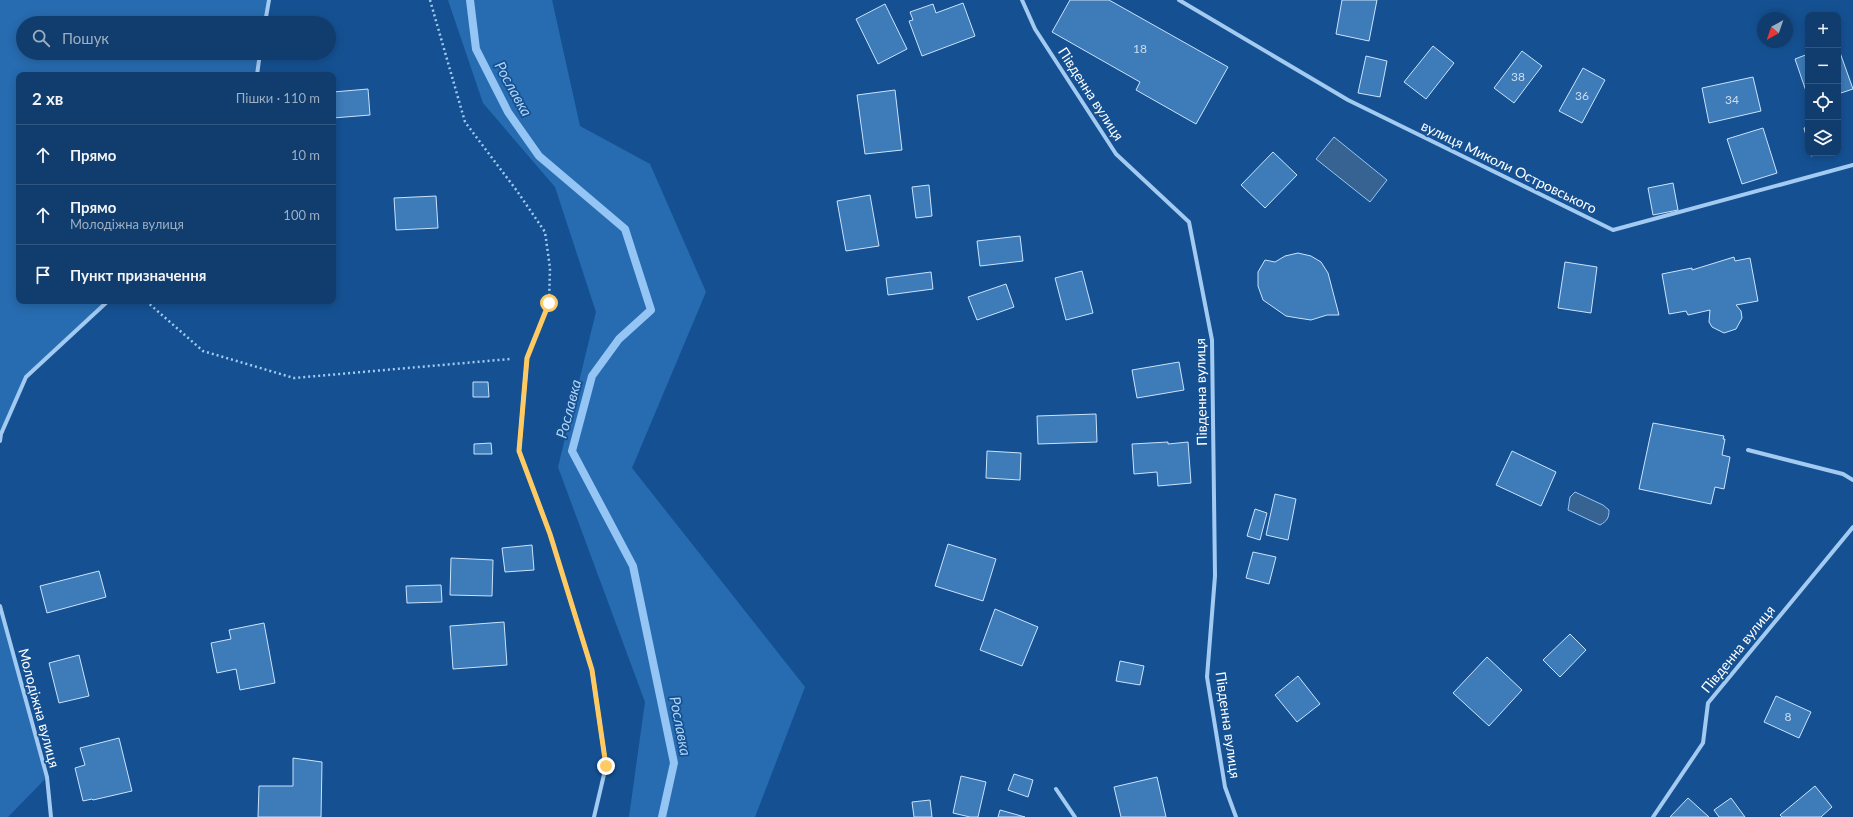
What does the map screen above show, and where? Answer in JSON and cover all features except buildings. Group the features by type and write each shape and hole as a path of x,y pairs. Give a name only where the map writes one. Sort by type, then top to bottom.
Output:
{"street":[{"path":"266,16 269,0"},
{"name":"Південна вулиця","path":"1022,0 1035,29 1116,154 1189,222 1212,340 1215,576 1207,676 1225,787 1236,817"},
{"name":"вулиця Миколи Островського","path":"1179,0 1348,100 1612,230 1853,165"},
{"path":"257,72 259,60"},
{"path":"0,441 1,434 26,377 105,304"},
{"path":"527,358 519,451 550,534 592,670 606,766 594,817"},
{"path":"1748,450 1843,474 1853,480"},
{"name":"Південна вулиця","path":"1653,817 1703,744 1708,703 1853,527"},
{"name":"Молодіжна вулиця","path":"0,606 47,777 51,817"},
{"path":"1056,789 1075,817"}],"path":[{"path":"149,304 203,351 294,378 527,358 549,303 550,268 545,232 517,191 465,122 430,0"}],"shaded area":[{"path":"0,0 269,0 266,16 16,16 16,60 259,60 257,72 16,72 16,304 105,304 26,377 0,441"},
{"path":"448,0 552,0 580,126 650,164 706,292 632,468 805,687 755,817 629,817 645,702 558,467 596,312 555,187 483,103"},
{"path":"1334,137 1387,180 1370,202 1316,159"},
{"path":"1575,492 1603,505 1609,510 1606,521 1600,525 1568,510 1570,497"},
{"path":"0,606 47,777 8,817 0,817"}],"waterway":[{"name":"Рославка","path":"470,0 476,49 508,112 539,156 625,229 651,310 619,339 592,376 572,451 633,566 674,763 662,817"}],"route":[{"path":"549,303 527,358 519,451 550,534 592,670 606,766"}]}
